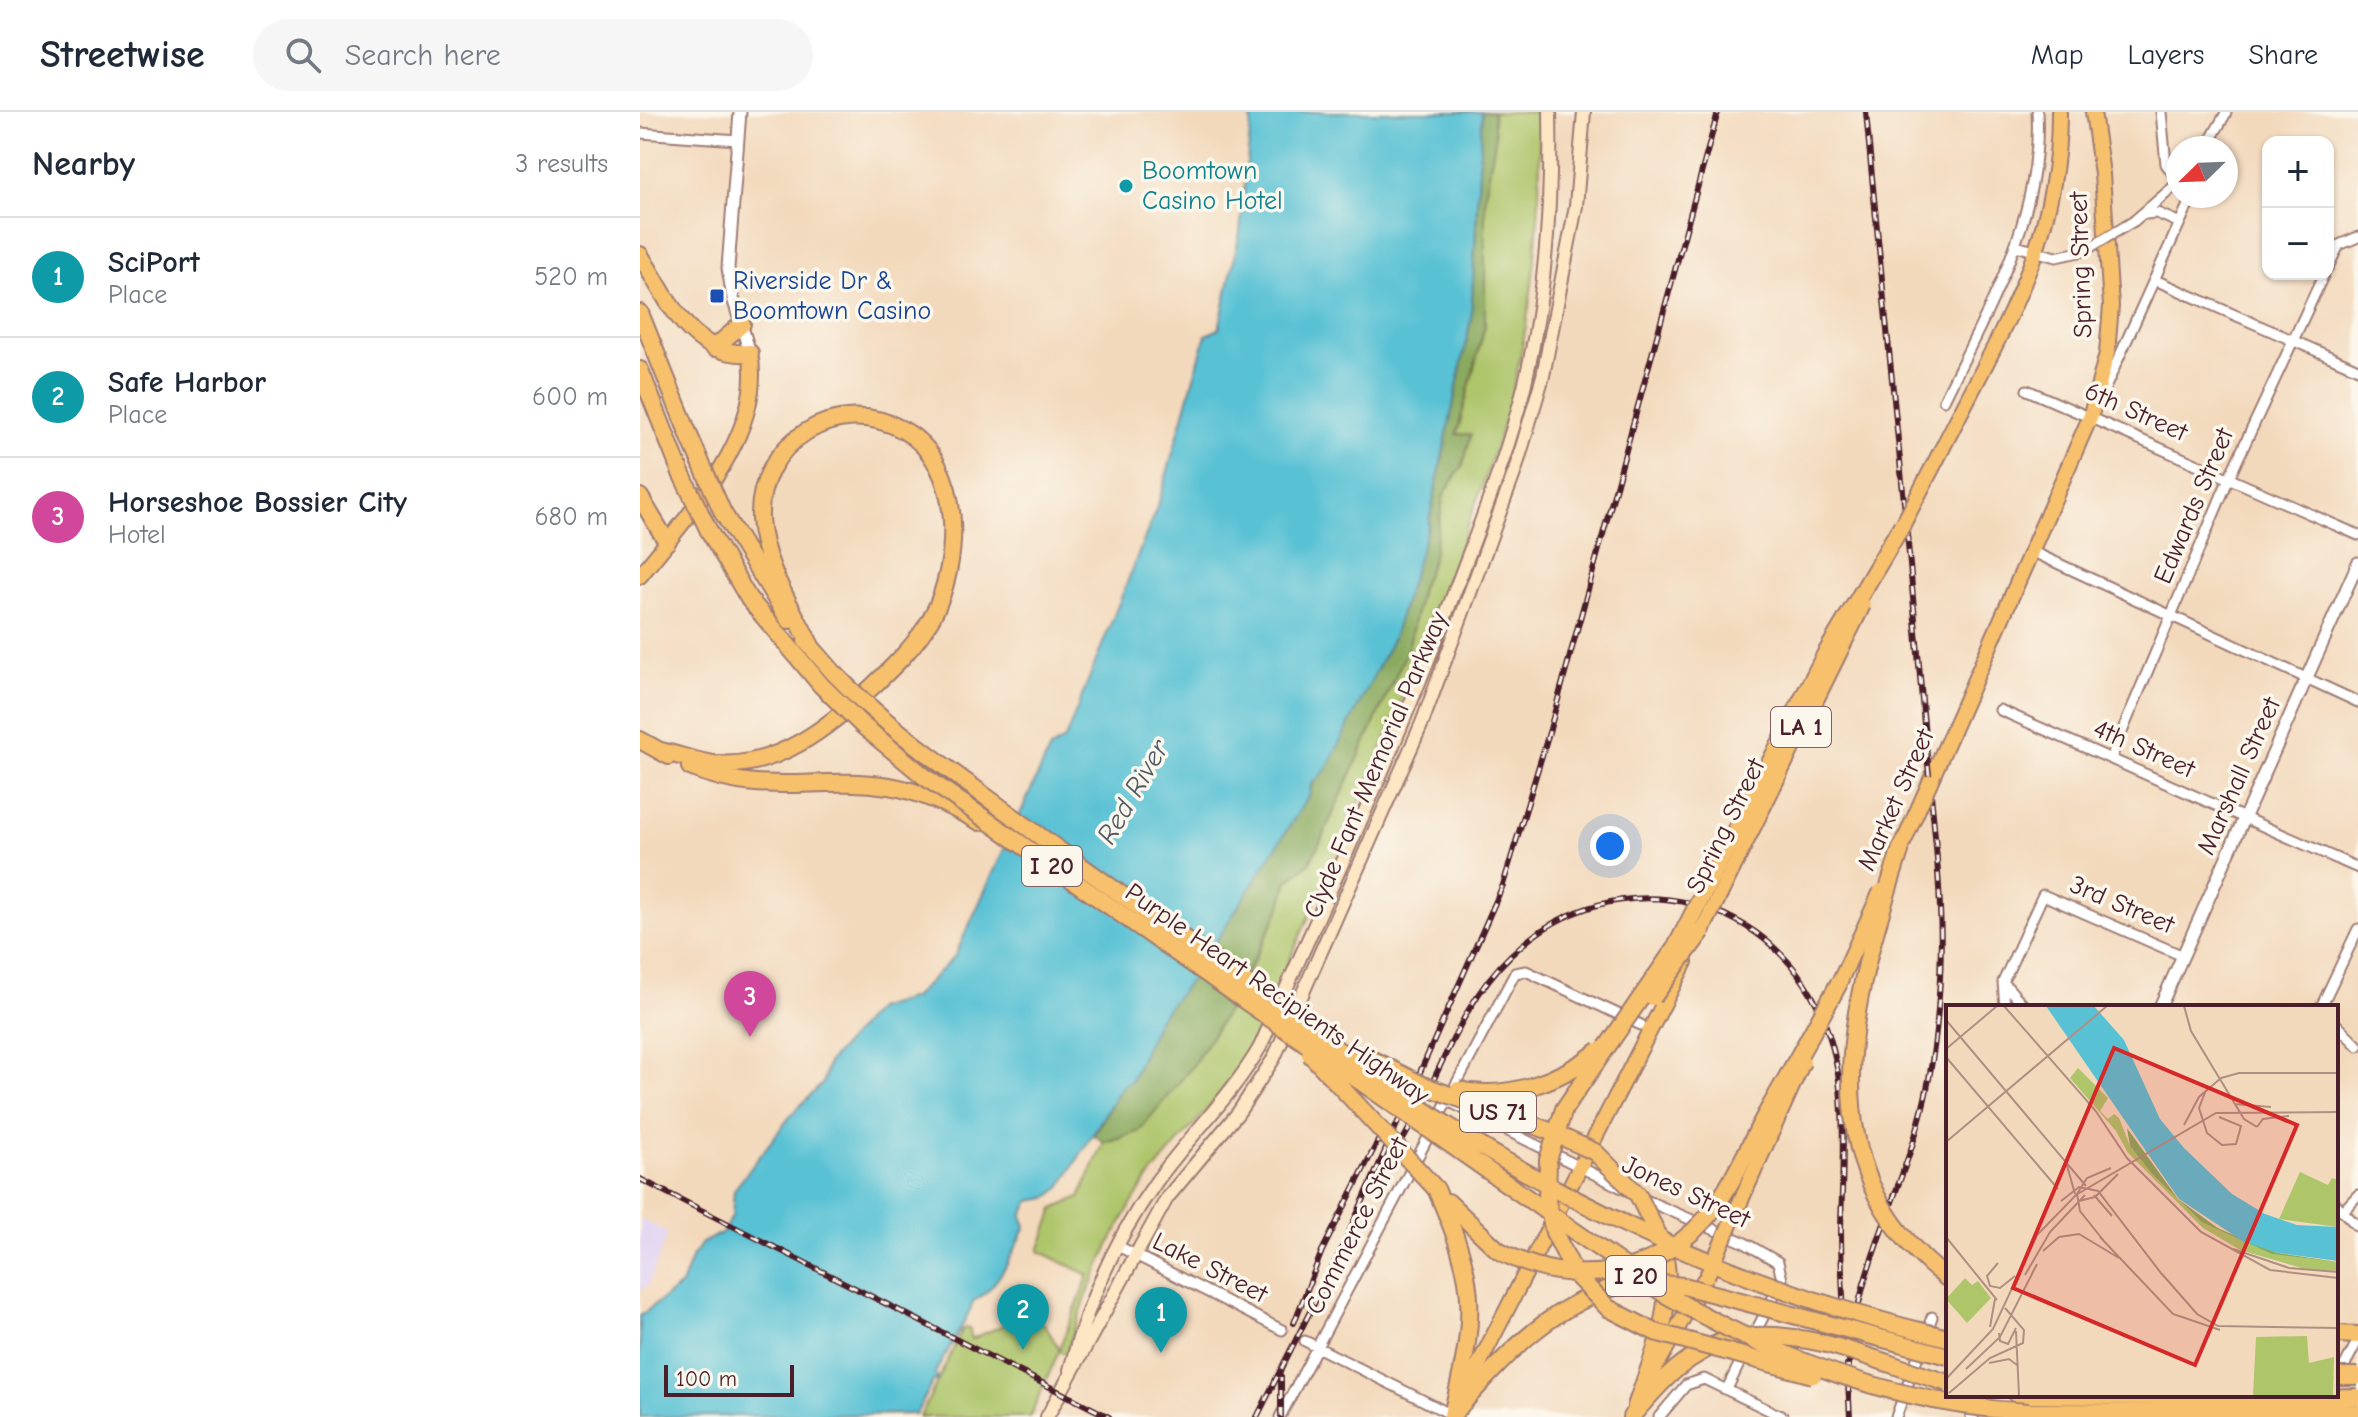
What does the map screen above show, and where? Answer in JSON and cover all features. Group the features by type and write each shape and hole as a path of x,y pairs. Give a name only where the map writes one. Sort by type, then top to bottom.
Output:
{"highway":[{"path":"640,255 687,328 714,348 750,353"},
{"name":"Purple Heart Recipients Highway","path":"640,313 723,513 769,592 834,673 889,725 926,753 1298,1030 1663,1293 1757,1342 1878,1388 1972,1408 2026,1401 2154,1413 2288,1406 2358,1413"},
{"path":"714,348 742,324"},
{"name":"Purple Heart Recipients Highway","path":"640,370 681,473 709,531 749,599 821,685 885,745 1017,842 1298,1030 1482,1147 1603,1215 1676,1249 1789,1292 1946,1337"},
{"path":"661,751 728,764 784,750 843,714 918,639 942,594 950,567 951,514 936,464 906,431 887,422 843,418 804,432 784,447 763,489 760,518 768,556 812,648"},
{"path":"640,497 667,542"},
{"path":"1878,1388 1832,1380 1669,1336 1621,1317 1594,1296 1567,1261 1554,1232 1546,1185 1551,1145 1564,1109 1676,947 1825,655 1902,525"},
{"path":"640,740 720,779 762,786 855,783 891,786 923,795 1017,842"},
{"path":"1901,848 1860,986 1850,1055 1850,1104 1860,1151 1877,1195 1903,1235 1946,1277"},
{"path":"1399,1073 1472,1093 1519,1090 1555,1077 1589,1058 1633,1021 1675,971 1702,931"},
{"path":"1298,1030 1473,1230 1498,1250 1528,1265 1578,1276 1632,1267 1676,1245 1697,1228 1729,1185 1839,983"},
{"name":"US 71","path":"1298,1030 1422,1085 1573,1140 1595,1152 1627,1180 1650,1214 1659,1237 1665,1256 1668,1290 1657,1346 1633,1413"},
{"path":"1436,1189 1464,1257 1471,1301 1468,1349 1453,1416"},
{"path":"1453,1416 1528,1334 1571,1304 1629,1283 1684,1286 1946,1355"},
{"path":"2338,1334 2358,1337"},
{"path":"1633,1413 1661,1381 1692,1355 1735,1338 1794,1336 1946,1382"},
{"path":"2026,1401 2288,1406 2358,1397"},
{"path":"2154,1413 2194,1417"}],"main road":[{"name":"Clyde Fant Memorial Parkway","path":"1068,1377 1085,1319 1118,1246 1157,1181 1232,1092 1260,1047 1425,673 1498,476 1526,381 1549,226 1550,112"},
{"name":"Clyde Fant Memorial Parkway","path":"1047,1417 1068,1377 1084,1356 1134,1254 1167,1198 1238,1113 1274,1058 1396,784 1451,650 1515,471 1543,376 1576,206 1584,112"},
{"name":"Spring Street","path":"1453,1416 1702,931 2037,252 2056,180 2059,112"},
{"name":"Spring Street","path":"2091,415 2107,353 2111,306 2101,163 2093,112"},
{"path":"640,576 667,542 745,427 753,386 750,353"},
{"name":"Market Street","path":"1633,1413 1707,1276 1901,848 2091,415"}],"street":[{"path":"740,112 728,261 731,290 750,353"},
{"path":"1944,400 2016,246 2032,183 2037,112"},
{"path":"2161,112 2166,164"},
{"path":"2213,136 2226,112"},
{"path":"2217,136 2226,112"},
{"path":"640,133 738,140"},
{"path":"2016,246 2064,257 2084,251 2138,218 2166,193"},
{"name":"Market Street","path":"2091,415 2103,398 2187,208"},
{"path":"2138,218 2157,213 2180,223"},
{"path":"2334,255 2339,245 2358,237"},
{"path":"2155,280 2358,369"},
{"name":"Edwards Street","path":"2111,758 2229,478 2321,280"},
{"name":"6th Street","path":"2027,390 2091,415 2358,535"},
{"path":"2031,551 2170,618 2358,702"},
{"name":"Marshall Street","path":"2161,1005 2358,563"},
{"name":"4th Street","path":"2000,710 2358,868"},
{"name":"3rd Street","path":"2003,982 2043,895 2183,956"},
{"path":"2322,1005 2358,929"},
{"name":"Commerce Street","path":"1280,1417 1518,971 1526,971 1641,1025"},
{"path":"2003,982 2005,1005"},
{"path":"2003,982 2023,1005"},
{"path":"2338,1026 2358,1046"},
{"name":"Jones Street","path":"1448,1101 1778,1262 1782,1280 1727,1389"},
{"path":"2358,1195 2339,1208 2358,1227"},
{"name":"Lake Street","path":"1118,1246 1282,1330"},
{"path":"1896,1417 1932,1317"},
{"path":"2338,1379 2358,1337"},
{"path":"1305,1341 1453,1416"},
{"path":"1659,1417 1691,1381 1704,1379 1783,1417"},
{"path":"1972,1417 1981,1397"},
{"path":"2319,1417 2329,1397"}],"shaded area":[{"path":"640,1219 668,1233 648,1285 640,1291"}],"green space":[{"path":"1482,112 1493,112 1495,140 1485,195 1485,325 1457,434 1471,435 1463,465 1444,494 1432,561 1421,588 1408,649 1319,844 1309,863 1287,882 1281,907 1224,1016 1191,1068 1138,1132 1104,1142 1094,1135 1122,1086 1131,1081 1158,1019 1306,799 1412,572 1428,526 1471,319"},
{"path":"1493,112 1539,112 1537,227 1523,344 1505,418 1480,491 1391,726 1343,839 1242,1062 1218,1096 1151,1175 1127,1211 1097,1271 1066,1354 1059,1351 1030,1417 920,1417 963,1329 969,1328 972,1339 1028,1314 1045,1325 1059,1349 1089,1275 1039,1251 1054,1209 1080,1197 1104,1142 1120,1139 1191,1068 1224,1016 1281,907 1287,882 1309,863 1319,844 1408,649 1421,588 1432,561 1444,494 1463,465 1471,435 1457,434 1485,325 1485,195 1495,140"}],"water":[{"name":"Red River","path":"1252,112 1482,112 1471,319 1428,526 1393,638 1326,770 1311,785 1310,794 1194,976 1158,1019 1131,1081 1122,1086 1060,1188 1047,1198 1030,1201 1022,1216 1026,1226 1011,1257 990,1288 973,1301 935,1373 938,1380 933,1381 916,1414 640,1417 640,1316 681,1285 691,1259 702,1243 722,1233 732,1217 734,1190 792,1114 823,1083 828,1063 876,1009 913,998 955,956 1050,749 1065,739 1159,502 1206,335 1219,329 1240,232"}],"railway":[{"path":"1257,1417 1343,1246 1503,885 1550,729 1718,112"},
{"path":"1848,1374 1863,1286 1918,1128 1927,1090 1936,1033 1941,960 1937,854 1866,112"},
{"path":"1398,1148 1476,998 1511,955 1553,924 1598,905 1645,898 1691,904 1735,920 1774,947 1805,985 1828,1032 1835,1056 1843,1130 1841,1243 1845,1333"},
{"path":"1294,1323 1322,1251 1381,1135"},
{"path":"640,1179 1109,1417"},
{"path":"1847,1365 1850,1417"},
{"path":"1281,1377 1281,1417"}],"place":[{"name":"Boomtown Casino Hotel","path":"1126,186"},
{"name":"Riverside Dr & Boomtown Casino","path":"717,296"},
{"name":"Horseshoe Bossier City","path":"750,1037"},
{"name":"Safe Harbor","path":"1023,1350"},
{"name":"SciPort","path":"1161,1353"}]}
